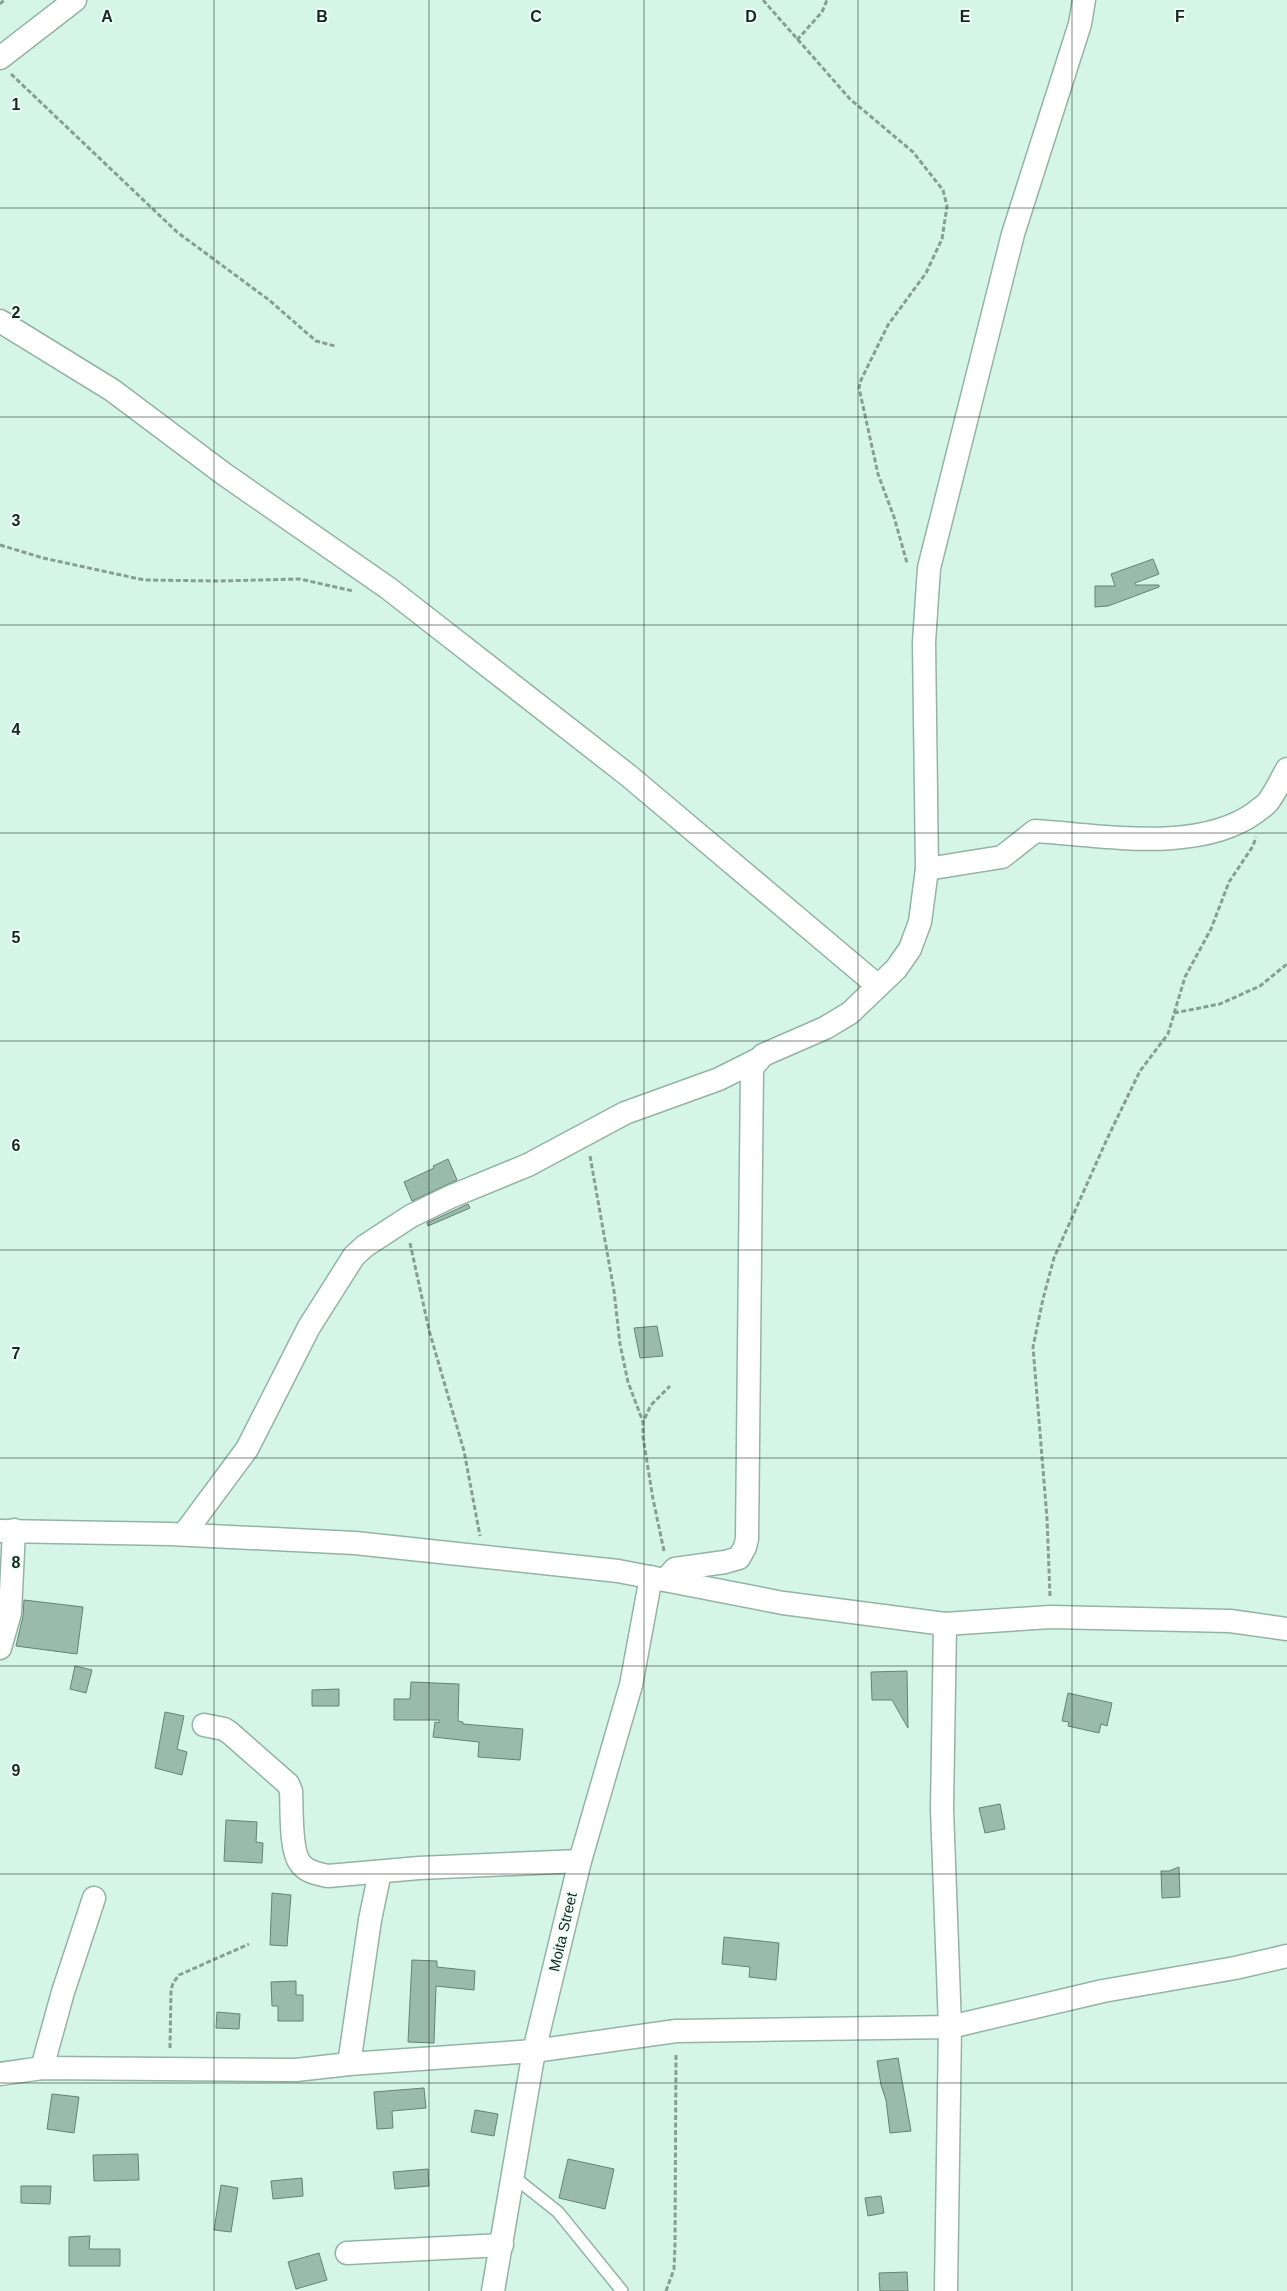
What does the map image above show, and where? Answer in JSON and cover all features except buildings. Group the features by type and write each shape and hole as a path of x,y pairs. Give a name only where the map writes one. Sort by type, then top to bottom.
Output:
{"street":[{"path":"4,64 75,0"},
{"path":"184,1534 247,1449 309,1327 354,1256 365,1246 405,1220 450,1197 528,1165 625,1113 719,1079 790,1042 825,1028 850,1013 896,969 910,949 920,922 927,869 924,642 929,568 1013,234 1080,24 1084,0"},
{"path":"0,321 112,390 224,474 388,588 629,776 878,986"},
{"path":"927,869 1002,857 1035,831 1153,839 1190,838 1225,829 1248,817 1267,803 1287,769"},
{"path":"661,1577 676,1569 687,1566 725,1562 739,1558 747,1539 752,1068 757,1060"},
{"path":"0,1648 4,1640 10,1613 7,1530 184,1534 355,1543 618,1571 661,1577 783,1603 944,1624 1050,1616 1230,1621 1287,1629"},
{"name":"Moita Street","path":"493,2291 514,2177 534,2051 580,1861 661,1577"},
{"path":"944,1624 942,1808 950,2027 946,2291"},
{"path":"204,1725 224,1729 230,1733 288,1784 292,1791 294,1841 301,1864 315,1873 328,1876 580,1861"},
{"path":"350,2064 370,1920 380,1872"},
{"path":"42,2068 63,1992 94,1898"},
{"path":"0,2074 42,2068 296,2070 350,2064 534,2051 676,2031 950,2027 1103,1991 1235,1968 1287,1956"},
{"path":"347,2253 502,2245"}],"lane":[{"path":"514,2177 558,2212 622,2291"}],"path":[{"path":"0,4 4,0"},
{"path":"763,0 850,99 913,152 943,190 947,206 942,240 919,284 888,325 861,380 859,388 878,474 894,517 908,566"},
{"path":"797,40 822,12 827,0"},
{"path":"4,64 177,232 269,300 316,341 335,346"},
{"path":"0,544 43,558 144,580 300,579 365,595 388,588"},
{"path":"1050,1616 1048,1518 1033,1346 1054,1258 1140,1071 1168,1034 1184,977 1211,929 1229,882 1253,846 1267,803"},
{"path":"1174,1013 1220,1004 1260,986 1287,964"},
{"path":"586,1134 614,1291 620,1344 628,1382 643,1422 643,1437 653,1499 661,1577"},
{"path":"405,1220 428,1330 464,1451 484,1558"},
{"path":"643,1422 651,1405 670,1386"},
{"path":"169,2068 173,1983 179,1975 249,1944"},
{"path":"666,2291 672,2277 675,2245 676,2031"}]}
